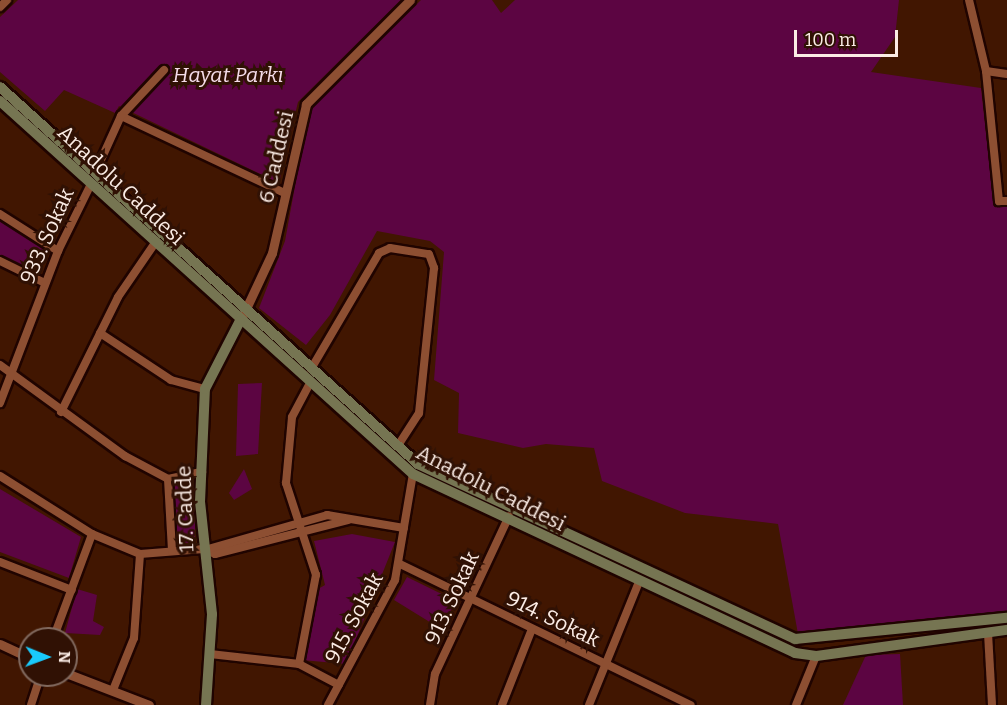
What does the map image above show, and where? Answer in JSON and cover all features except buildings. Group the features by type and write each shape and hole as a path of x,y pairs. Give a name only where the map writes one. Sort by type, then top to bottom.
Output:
{"main road":[{"name":"Anadolu Caddesi","path":"0,87 397,447 418,464 510,514 639,582 778,648 816,656 1007,630"},
{"name":"Anadolu Caddesi","path":"0,101 240,321 413,474 795,639 1007,618"},
{"name":"17. Cadde","path":"206,705 210,654 202,472 205,388 240,321"}],"street":[{"path":"0,7 6,0"},
{"name":"6 Caddesi","path":"240,321 272,253 306,104 410,0"},
{"path":"969,0 986,71 999,201 1007,201"},
{"path":"95,173 121,116 164,70"},
{"path":"986,71 1007,74"},
{"path":"121,116 285,193"},
{"name":"933. Sokak","path":"0,403 58,251 91,184"},
{"path":"0,214 58,251"},
{"path":"61,412 100,333 155,243"},
{"path":"311,369 379,253 390,248 429,254 431,308 419,414 397,447"},
{"path":"0,261 45,283"},
{"path":"100,333 171,380 205,388"},
{"path":"0,365 61,412 168,478 202,472"},
{"path":"299,664 317,580 295,523 286,490 291,424 310,383"},
{"name":"915. Sokak","path":"328,705 400,564 413,474"},
{"path":"0,476 92,534 140,554 206,549 327,515 404,528"},
{"path":"168,478 172,551"},
{"name":"913. Sokak","path":"430,705 435,674 472,600 510,514"},
{"path":"206,549 215,554 300,535 348,520"},
{"path":"58,627 92,534"},
{"path":"113,690 134,638 140,554"},
{"path":"0,562 72,590"},
{"name":"914. Sokak","path":"400,564 605,665 692,705"},
{"path":"589,705 639,582"},
{"path":"502,705 532,629"},
{"path":"988,633 992,705"},
{"path":"0,644 18,652"},
{"path":"210,654 299,664 339,685"},
{"path":"796,705 816,656"},
{"path":"78,677 148,705"},
{"path":"31,705 37,687"}],"green space":[{"name":"Hayat Parkı","path":"18,0 401,0 298,102 279,183 119,106 115,113 64,90 45,111 0,72 0,17"},
{"path":"421,0 492,0 501,13 515,0 899,0 895,37 871,72 981,88 994,205 1007,206 1007,613 798,634 778,524 685,513 602,481 594,448 546,444 523,448 458,433 459,393 434,380 444,252 430,241 377,231 330,315 306,345 259,308 285,241 309,109"},
{"path":"0,221 47,250 39,276 0,257"},
{"path":"262,383 258,454 236,456 238,384"},
{"path":"244,469 252,489 234,500 229,493"},
{"path":"195,481 195,543 173,543 174,483"},
{"path":"0,489 81,537 69,578 0,552"},
{"path":"352,534 395,542 346,664 302,660 318,589 325,585 314,541"},
{"path":"407,577 456,601 441,629 394,600"},
{"path":"77,589 97,595 93,621 104,627 100,635 78,634 78,627 67,627"},
{"path":"900,654 903,705 843,705 866,655"}]}
